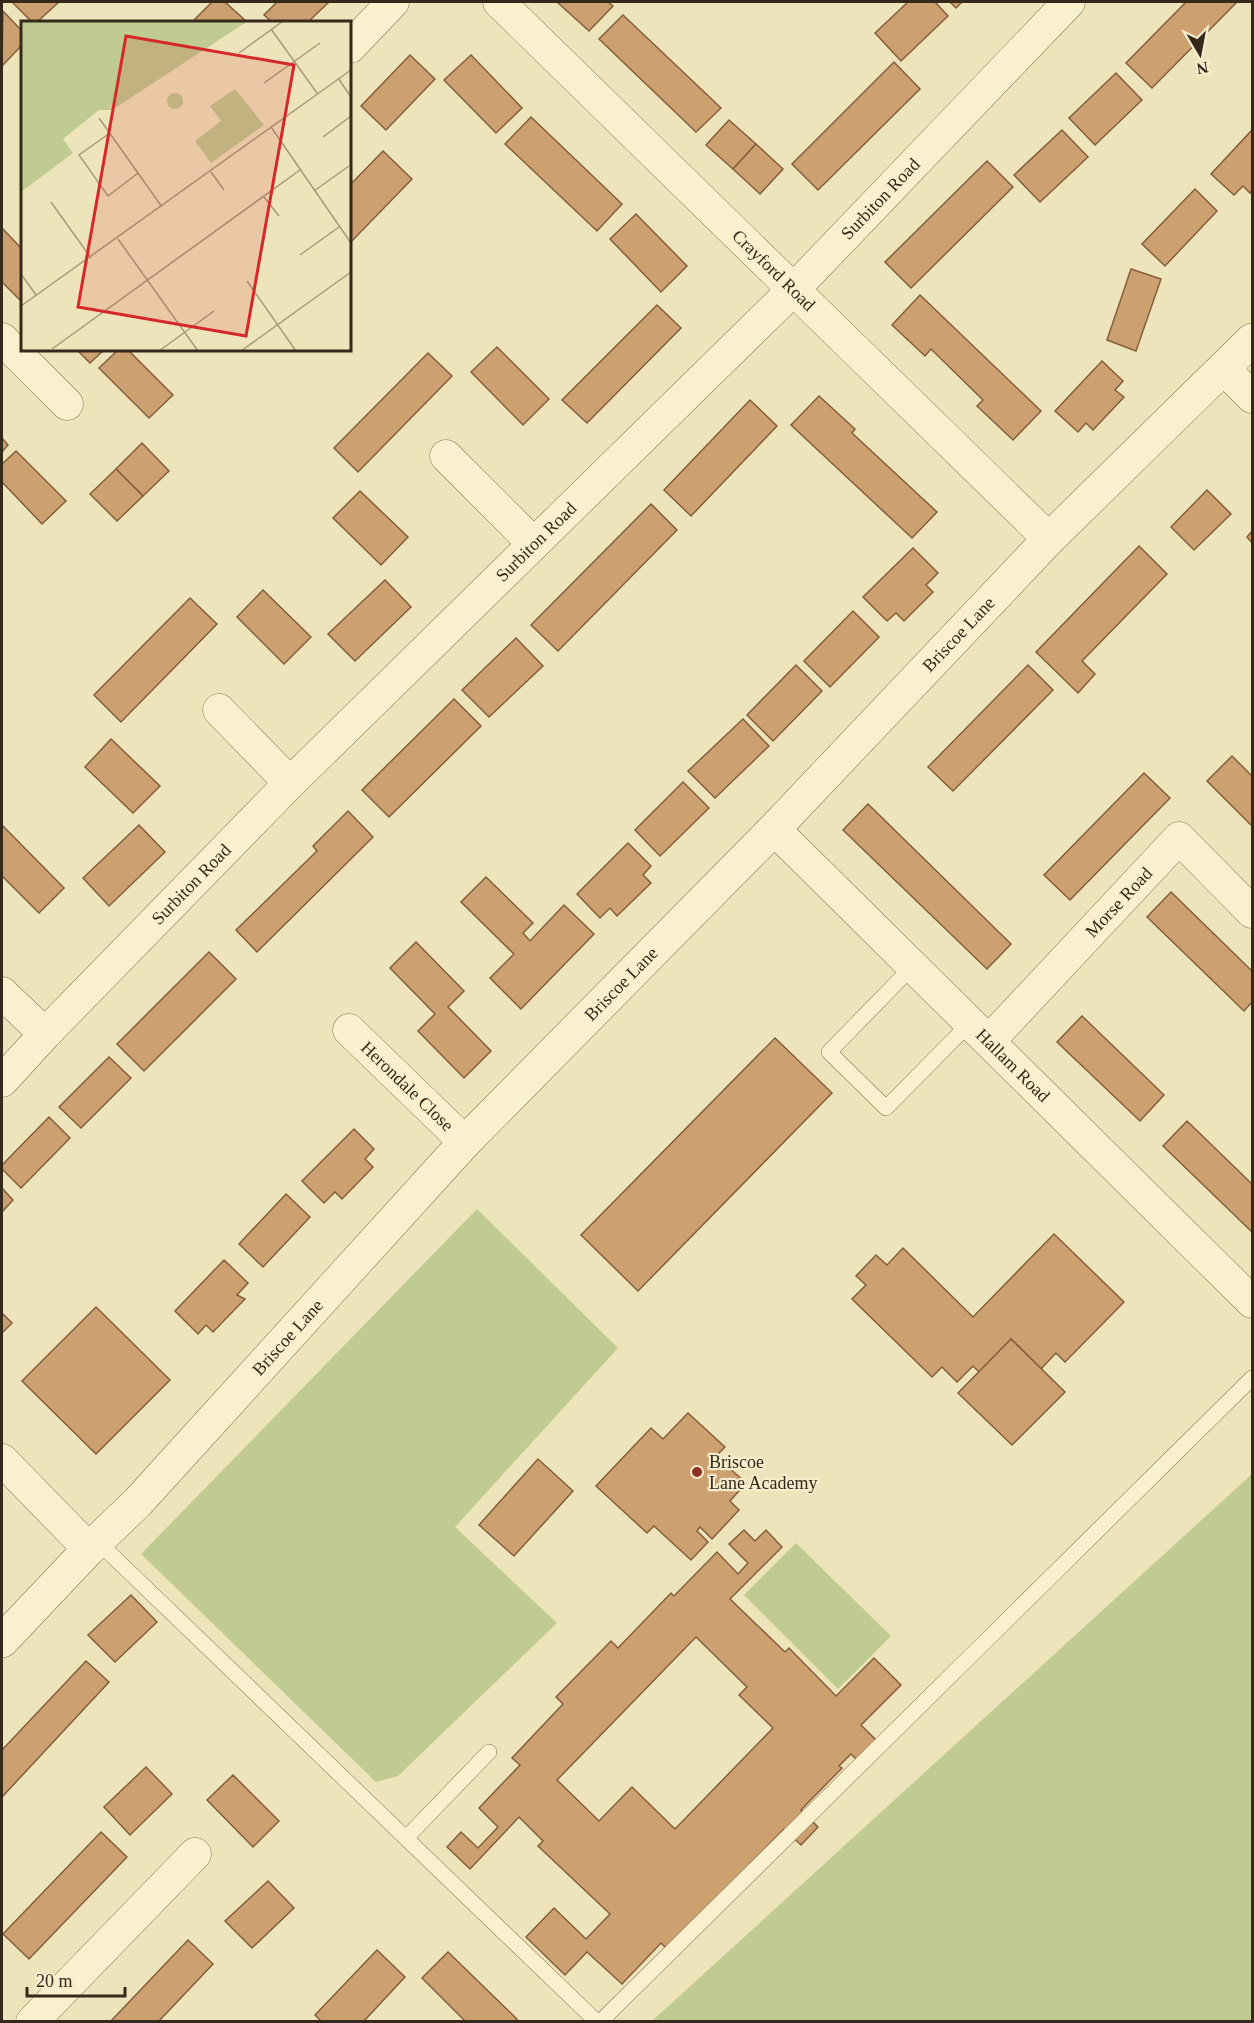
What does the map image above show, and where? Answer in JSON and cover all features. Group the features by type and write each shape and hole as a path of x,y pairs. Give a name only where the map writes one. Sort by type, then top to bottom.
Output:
{"street":[{"path":"351,47 393,2"},
{"name":"Crayford Road","path":"498,2 1049,539"},
{"name":"Surbiton Road","path":"2,1081 290,783 794,289 1069,2"},
{"path":"2,339 67,404"},
{"name":"Briscoe Lane","path":"2,1641 93,1545 138,1502 465,1142 774,829 1049,539 1252,340"},
{"path":"1223,368 1252,397"},
{"path":"446,456 534,544"},
{"path":"219,710 290,783"},
{"name":"Hallam Road","path":"774,829 1251,1297"},
{"name":"Morse Road","path":"979,1032 1179,838 1252,912"},
{"path":"2,993 45,1034"},
{"name":"Herondale Close","path":"349,1030 465,1142"},
{"path":"2,1460 93,1545"},
{"path":"32,2022 195,1854"}],"lane":[{"path":"913,966 829,1052 845,1068 886,1108 979,1032"},
{"path":"93,1545 599,2022 1252,1378"},
{"path":"406,1838 489,1752"}],"green space":[{"path":"477,1209 618,1348 455,1527 557,1623 398,1776 376,1782 141,1554"},
{"path":"1252,1474 1252,2021 652,2021"},
{"path":"796,1543 891,1636 838,1689 744,1595"}],"building":[{"path":"12,2 59,2 38,21 31,21"},
{"path":"212,2 225,2 246,21 193,21"},
{"path":"277,2 329,2 309,21 271,21 264,15"},
{"path":"557,2 608,2 613,6 589,31"},
{"path":"908,2 935,2 948,16 901,61 875,33"},
{"path":"950,2 962,2 956,8"},
{"path":"1186,2 1237,2 1152,88 1126,63"},
{"path":"3,11 21,30 21,46 2,66"},
{"path":"623,15 721,108 696,132 599,39"},
{"path":"410,55 435,79 386,130 361,106"},
{"path":"471,55 522,108 496,133 444,80"},
{"path":"894,62 920,89 818,190 792,164"},
{"path":"1116,73 1142,100 1095,145 1069,118"},
{"path":"531,117 622,204 597,231 505,144"},
{"path":"729,120 756,144 733,169 706,145"},
{"path":"1062,130 1088,157 1040,202 1014,175"},
{"path":"1252,130 1252,190 1250,193 1243,186 1234,195 1211,174"},
{"path":"756,144 783,169 760,194 733,169"},
{"path":"383,151 412,179 351,242 351,184"},
{"path":"987,161 1013,187 911,288 885,262"},
{"path":"1195,189 1217,211 1165,266 1142,244"},
{"path":"636,214 687,266 661,292 610,239"},
{"path":"2,228 21,248 20,300 2,282"},
{"path":"1131,269 1161,279 1136,351 1107,340"},
{"path":"920,295 1041,411 1013,440 977,406 983,400 931,349 925,356 892,325"},
{"path":"657,305 681,328 587,423 562,400"},
{"path":"497,347 549,399 523,425 471,372"},
{"path":"78,351 103,351 90,363"},
{"path":"117,351 129,351 173,395 149,418 99,368"},
{"path":"428,353 452,376 358,472 334,448"},
{"path":"1102,361 1123,381 1115,390 1124,397 1093,430 1086,423 1078,432 1055,411"},
{"path":"819,396 855,429 852,433 937,512 912,538 791,425"},
{"path":"750,400 777,426 691,516 664,490"},
{"path":"2,438 8,445 2,452"},
{"path":"142,443 169,471 143,496 116,469"},
{"path":"16,451 66,501 42,524 2,482 2,464"},
{"path":"116,469 143,496 117,521 90,494"},
{"path":"1207,490 1231,514 1194,550 1171,527"},
{"path":"360,491 408,537 381,565 333,518"},
{"path":"651,504 677,530 558,651 531,625"},
{"path":"1252,531 1252,543 1247,537"},
{"path":"1139,546 1167,574 1082,661 1095,674 1078,693 1036,652"},
{"path":"913,548 938,573 926,585 933,592 904,621 896,613 887,621 863,597"},
{"path":"385,580 411,607 355,661 328,634"},
{"path":"263,590 311,637 284,664 237,617"},
{"path":"190,598 217,624 121,722 94,695"},
{"path":"853,611 879,637 830,687 804,661"},
{"path":"516,638 543,666 489,717 462,690"},
{"path":"796,665 822,691 773,741 747,715"},
{"path":"1028,665 1053,690 953,791 928,767"},
{"path":"454,699 481,726 389,817 362,790"},
{"path":"743,719 769,746 715,798 688,771"},
{"path":"111,739 160,786 133,813 85,767"},
{"path":"1232,756 1252,776 1252,826 1207,781"},
{"path":"1144,773 1170,798 1070,900 1044,875"},
{"path":"683,782 709,808 660,856 635,830"},
{"path":"868,804 1011,944 987,969 843,830"},
{"path":"348,811 373,837 257,952 236,930 317,851 313,846"},
{"path":"2,825 64,888 39,913 2,876"},
{"path":"139,825 165,852 109,906 83,878"},
{"path":"628,843 651,866 643,875 651,883 617,916 610,908 600,918 577,894"},
{"path":"486,877 533,923 523,933 530,941 564,905 594,934 521,1009 490,978 514,954 461,902"},
{"path":"1171,892 1252,971 1252,1002 1244,1011 1147,917"},
{"path":"416,942 464,991 448,1007 491,1051 464,1078 418,1031 435,1014 390,968"},
{"path":"209,952 236,979 144,1071 117,1044"},
{"path":"1082,1016 1164,1095 1140,1121 1057,1042"},
{"path":"775,1038 832,1093 638,1291 581,1235"},
{"path":"109,1057 131,1078 81,1128 59,1107"},
{"path":"49,1117 70,1138 21,1188 2,1169 2,1165"},
{"path":"1187,1121 1252,1184 1252,1232 1163,1146"},
{"path":"354,1129 374,1149 365,1159 373,1167 342,1199 335,1192 324,1203 302,1181"},
{"path":"2,1188 13,1200 2,1212"},
{"path":"286,1194 310,1217 263,1267 239,1244"},
{"path":"1054,1234 1124,1302 1065,1362 1056,1353 1041,1369 1011,1339 979,1372 973,1366 957,1382 942,1367 932,1377 852,1299 866,1285 856,1276 876,1255 887,1265 903,1248 973,1317"},
{"path":"224,1260 248,1283 237,1295 245,1299 213,1332 206,1325 198,1334 175,1311"},
{"path":"96,1307 170,1380 96,1454 22,1381"},
{"path":"2,1313 12,1323 2,1333"},
{"path":"1011,1339 1065,1392 1012,1445 958,1393"},
{"path":"688,1413 725,1447 716,1456 746,1483 730,1501 739,1510 712,1539 700,1527 697,1531 708,1542 691,1560 654,1526 647,1533 596,1486 651,1428 663,1439"},
{"path":"538,1459 573,1491 514,1556 479,1525"},
{"path":"744,1530 755,1541 766,1530 782,1547 730,1599 785,1652 789,1648 836,1696 874,1658 901,1685 861,1725 876,1740 857,1760 851,1754 839,1766 842,1768 801,1810 818,1827 801,1845 784,1829 667,1949 661,1943 622,1984 587,1952 565,1975 526,1937 554,1908 586,1939 610,1914 538,1846 543,1841 519,1817 470,1869 447,1847 461,1832 478,1848 498,1827 479,1808 520,1765 512,1758 563,1704 556,1697 611,1641 618,1648 671,1593 674,1596 717,1552 738,1574 748,1563 729,1544","holes":["696,1637 747,1687 739,1695 773,1728 675,1829 632,1787 599,1821 557,1780"]},
{"path":"131,1595 157,1622 115,1662 88,1635"},
{"path":"86,1661 109,1682 2,1797 2,1750"},
{"path":"146,1767 172,1794 130,1835 104,1807"},
{"path":"233,1775 279,1821 253,1847 207,1800"},
{"path":"101,1832 127,1857 29,1959 3,1934"},
{"path":"268,1881 294,1908 252,1948 225,1921"},
{"path":"188,1940 213,1964 158,2022 110,2022"},
{"path":"377,1950 405,1977 363,2022 322,2022 315,2015"},
{"path":"448,1952 517,2019 515,2022 466,2022 422,1978"}],"place":[{"name":"Briscoe Lane Academy","path":"697,1472"}]}
